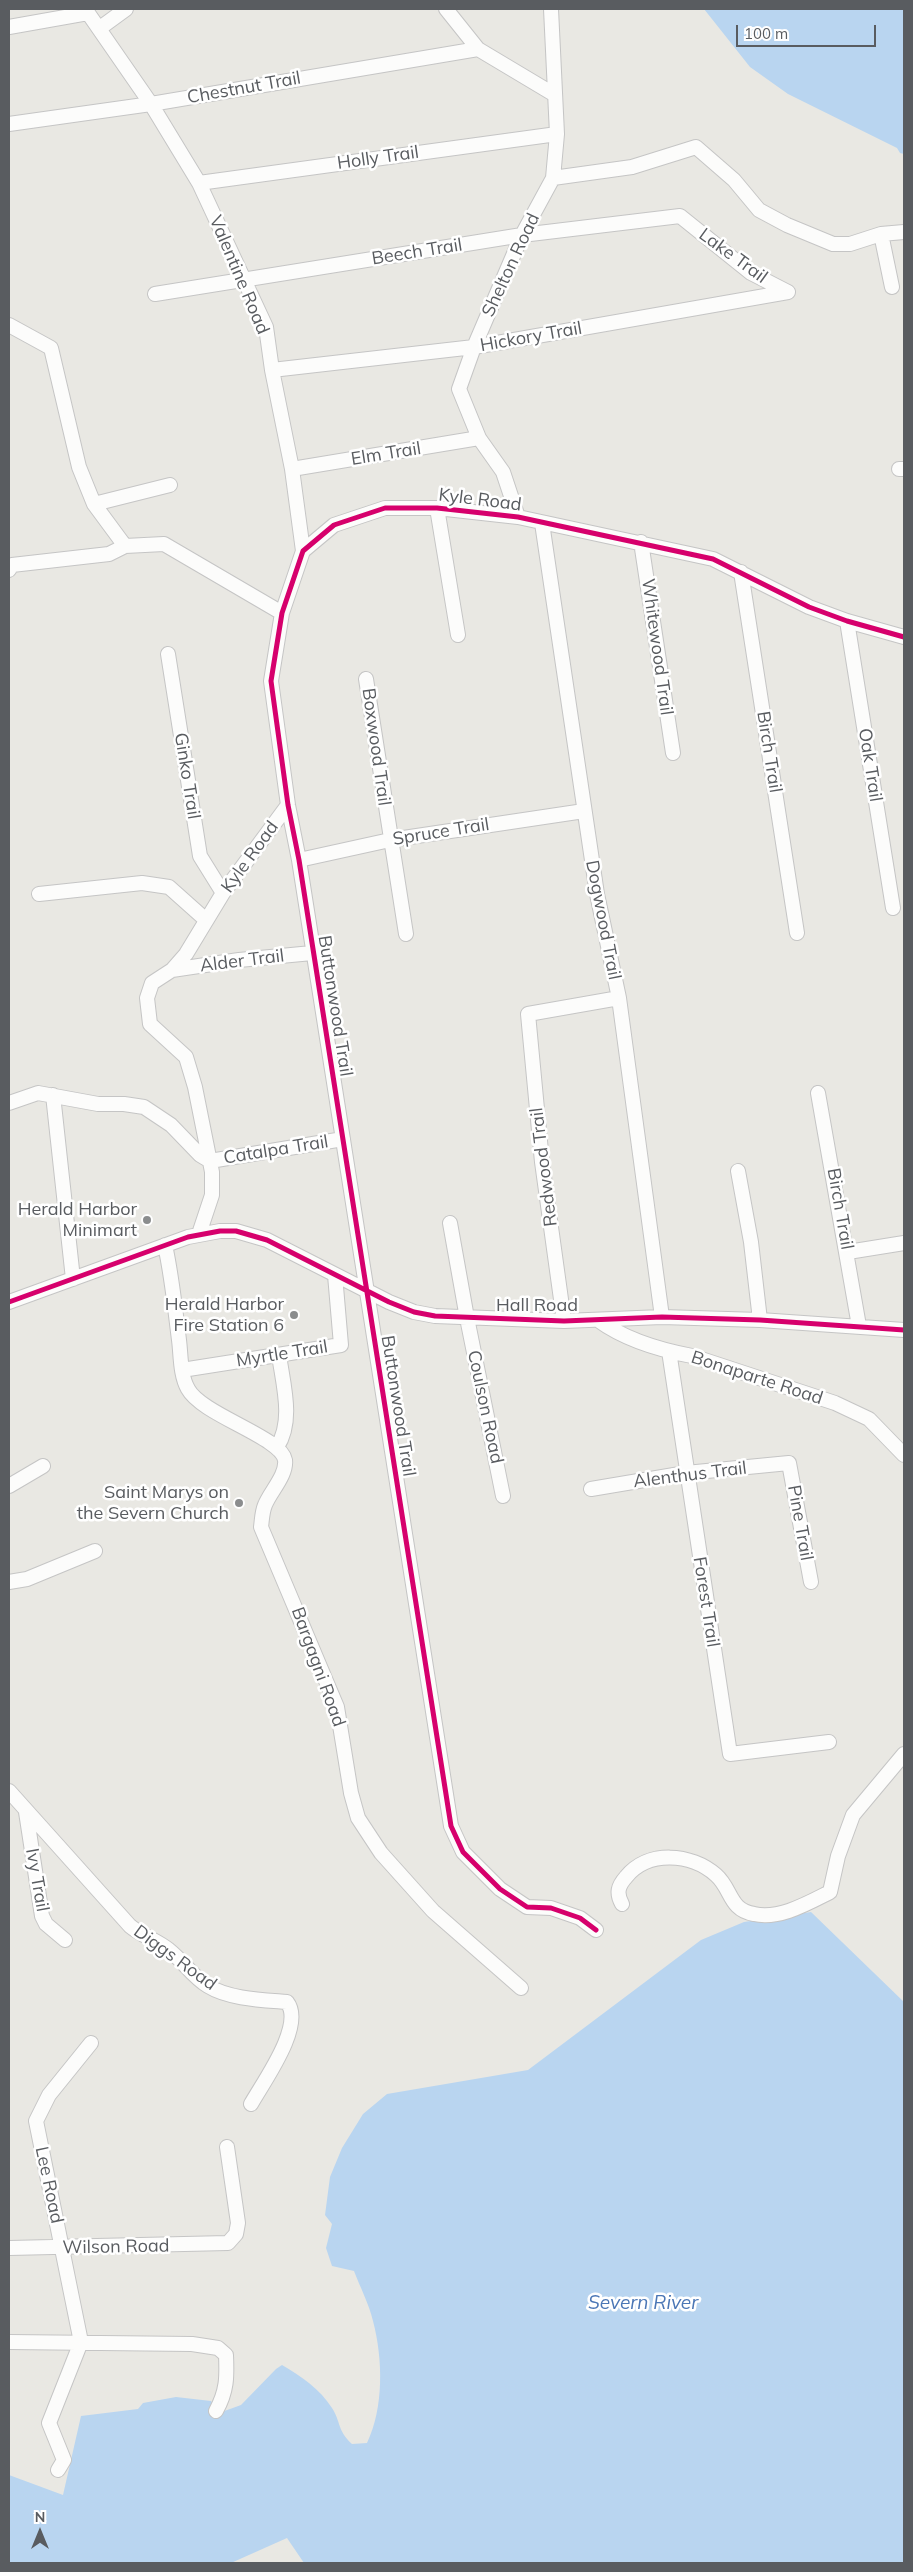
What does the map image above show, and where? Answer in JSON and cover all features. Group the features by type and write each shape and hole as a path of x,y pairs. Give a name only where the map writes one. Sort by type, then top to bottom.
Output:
{"street":[{"path":"100,28 126,9"},
{"path":"446,9 478,49 555,95"},
{"path":"551,9 557,134 553,178 632,167 696,148 734,180 759,210 787,225 833,244 850,244 881,234 904,232"},
{"path":"9,27 86,11"},
{"name":"Valentine Road","path":"86,11 100,28 151,104 199,183 266,327 272,370 292,469 303,551"},
{"name":"Chestnut Trail","path":"9,124 151,104 478,49"},
{"name":"Holly Trail","path":"199,183 557,134"},
{"name":"Shelton Road","path":"518,517 503,472 479,438 459,389 474,347 522,235 553,178"},
{"name":"Beech Trail","path":"155,294 522,235 680,216"},
{"name":"Lake Trail","path":"680,216 751,273 788,292"},
{"path":"881,234 892,287"},
{"name":"Hickory Trail","path":"272,370 474,347 788,292"},
{"path":"9,325 51,348 79,467 94,504 125,546"},
{"name":"Elm Trail","path":"292,469 479,438"},
{"path":"94,504 170,485"},
{"name":"Kyle Road","path":"193,1236 212,1196 210,1161 195,1087 186,1057 150,1024 147,998 152,984 172,970 186,954 223,893 288,805 270,681 282,613 303,551 334,525 385,508 437,508 518,517 713,558 809,607 847,621 904,637"},
{"path":"437,508 458,635"},
{"name":"Dogwood Trail","path":"542,523 597,894 619,998 662,1317"},
{"name":"Whitewood Trail","path":"641,542 673,753"},
{"path":"9,570 12,565 109,554 125,546 164,544 282,613"},
{"name":"Birch Trail","path":"741,572 797,933"},
{"name":"Oak Trail","path":"847,621 893,908"},
{"name":"Ginko Trail","path":"168,654 200,856 223,893"},
{"name":"Boxwood Trail","path":"366,679 406,934"},
{"name":"Buttonwood Trail","path":"288,805 299,860 312,953 454,1838 470,1861 500,1889 527,1908 551,1908 580,1918 596,1930"},
{"name":"Spruce Trail","path":"299,860 390,840 584,811"},
{"path":"39,894 142,883 169,887 206,920"},
{"name":"Alder Trail","path":"172,970 239,960 312,953"},
{"name":"Redwood Trail","path":"564,1321 542,1162 528,1014 619,998"},
{"path":"9,1103 38,1093 98,1104 124,1104 144,1107 171,1125 200,1155 210,1161"},
{"name":"Birch Trail","path":"818,1093 860,1326"},
{"path":"53,1095 73,1279"},
{"name":"Catalpa Trail","path":"210,1161 343,1139"},
{"path":"738,1171 751,1242 760,1320"},
{"path":"450,1223 467,1318"},
{"name":"Hall Road","path":"9,1302 165,1245 193,1236 220,1231 254,1235 310,1260 366,1292 414,1312 467,1318 564,1321 662,1317 760,1320 904,1330"},
{"path":"848,1252 904,1243"},
{"path":"165,1245 171,1274 182,1370 188,1390 194,1397 277,1447 286,1428 279,1355"},
{"name":"Myrtle Trail","path":"182,1370 341,1345 335,1275"},
{"name":"Coulson Road","path":"467,1318 504,1496"},
{"name":"Bonaparte Road","path":"598,1320 611,1330 669,1351 692,1356 835,1402 869,1419 904,1455"},
{"name":"Forest Trail","path":"669,1351 730,1754 829,1742"},
{"name":"Bargagni Road","path":"277,1447 282,1454 284,1464 264,1506 261,1527 336,1708 351,1794 358,1818 380,1853 433,1911 521,1988"},
{"name":"Alenthus Trail","path":"591,1489 686,1473 789,1463"},
{"name":"Pine Trail","path":"789,1463 811,1582"},
{"path":"9,1486 42,1466"},
{"path":"9,1582 27,1579 95,1551"},
{"path":"622,1904 618,1896 619,1884 630,1871 651,1858 673,1857 694,1862 716,1875 734,1904 743,1912 757,1915 784,1912 830,1892 838,1856 853,1815 904,1754"},
{"name":"Diggs Road","path":"9,1791 26,1812 139,1934 168,1949 208,1986 241,1996 287,2002 292,2008 293,2014 288,2035 251,2104"},
{"name":"Ivy Trail","path":"26,1812 42,1916 46,1924 65,1940"},
{"name":"Lee Road","path":"81,2342 36,2121 49,2095 92,2043"},
{"name":"Wilson Road","path":"9,2248 222,2245 228,2243 236,2234 238,2223 226,2147"},
{"path":"9,2342 192,2344 218,2348 226,2355 227,2382 225,2395 216,2411"},
{"path":"58,2470 64,2460 49,2423 81,2342"}],"water":[{"path":"704,9 904,9 904,154 900,153 897,148 788,94 750,67"},
{"name":"Severn River","path":"811,1912 904,2002 904,2563 304,2563 287,2538 231,2563 9,2563 9,2475 63,2495 81,2416 138,2409 143,2403 176,2397 211,2401 219,2413 241,2405 282,2365 303,2378 322,2395 335,2413 341,2430 352,2444 367,2443 377,2415 380,2383 379,2351 369,2308 354,2271 332,2266 326,2248 332,2224 325,2215 330,2177 342,2148 363,2114 387,2094 528,2070 701,1940 744,1922"}],"cycle path":[{"path":"596,1930 580,1918 551,1908 527,1907 500,1889 463,1852 451,1826 299,860 288,805 271,681 282,613 303,551 334,525 385,508 437,508 518,517 713,559 809,607 847,621 904,637"},
{"path":"9,1302 188,1237 220,1231 236,1231 267,1240 389,1302 414,1312 435,1316 564,1321 662,1317 760,1320 904,1330"}],"place":[{"name":"Herald Harbor Minimart","path":"147,1220"},
{"name":"Herald Harbor Fire Station 6","path":"294,1315"},
{"name":"Saint Marys on the Severn Church","path":"239,1503"}]}
